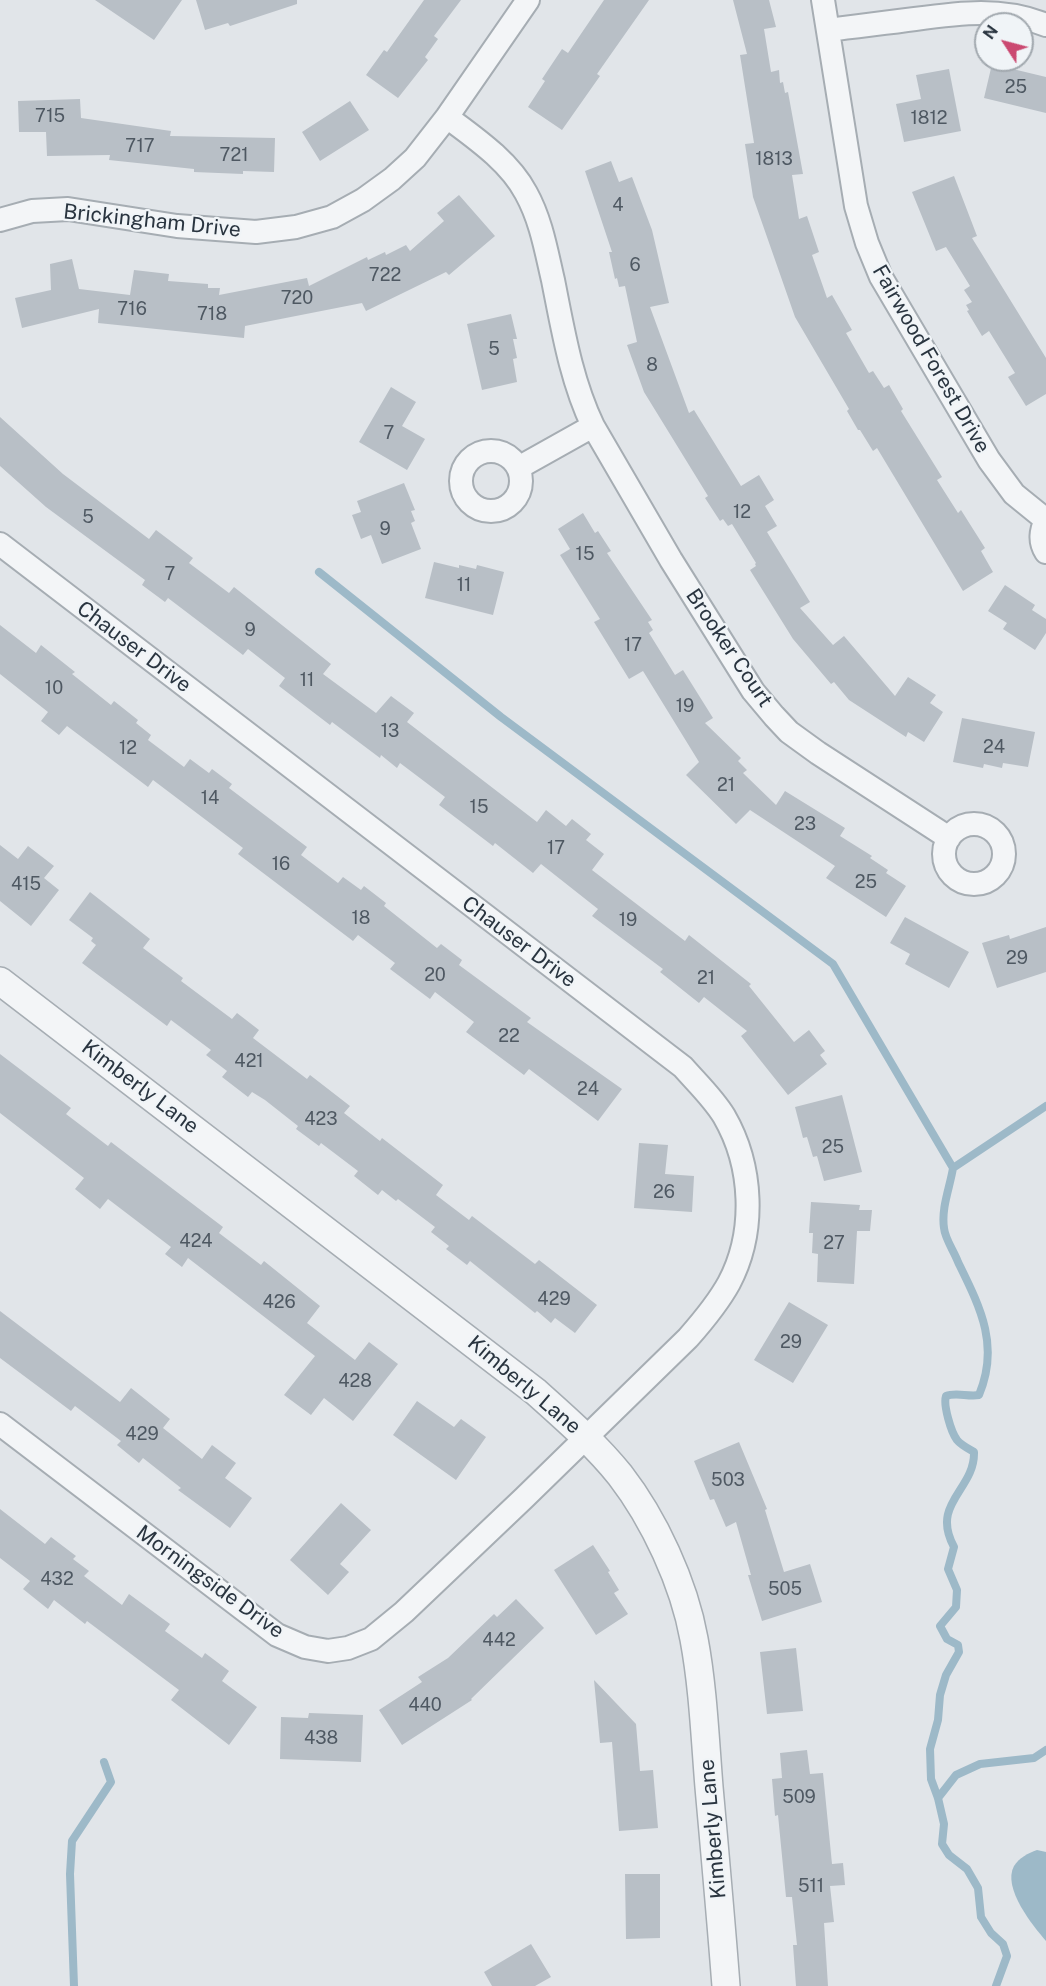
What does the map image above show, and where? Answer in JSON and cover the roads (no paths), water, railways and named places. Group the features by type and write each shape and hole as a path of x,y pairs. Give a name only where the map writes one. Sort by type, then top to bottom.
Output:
{"street":[{"name":"Brickingham Drive","path":"0,220 32,211 68,209 177,226 256,232 296,227 332,216 363,200 392,179 415,158 447,117 528,0"},
{"name":"Fairwood Forest Drive","path":"823,0 848,166 856,206 867,243 881,277 989,460 1014,494 1046,519 1041,539 1046,552"},
{"path":"828,30 971,12 1003,14 1046,25"},
{"name":"Brooker Court","path":"447,117 482,143 508,169 525,191 540,224 573,377 593,426 677,570 753,691 789,732 949,838"},
{"path":"518,468 593,426"},
{"name":"Chauser Drive","path":"0,544 683,1067 708,1094 724,1116 737,1143 746,1177 748,1206 740,1256 729,1283 712,1310 688,1338 586,1437"},
{"name":"Kimberly Lane","path":"0,981 512,1373 586,1437 620,1476 666,1554 681,1593 694,1638 723,1986"},
{"name":"Morningside Drive","path":"0,1424 277,1635 305,1647 328,1651 348,1648 372,1639 586,1437"}],"water":[{"path":"1037,1850 1046,1852 1046,1941 1015,1895 1011,1875 1018,1861"}],"waterway":[{"path":"319,572 501,717 833,964 953,1168 943,1220 945,1232 980,1311 985,1327 988,1359 979,1395 950,1395 946,1396 945,1400 948,1418 957,1440 974,1452 968,1477 955,1497 947,1519 948,1532 954,1547 948,1569 957,1590 956,1607 940,1626 947,1639 958,1645 959,1652 946,1675 940,1695 938,1720 930,1749 931,1779 944,1824 942,1844 949,1855 967,1869 978,1888 981,1917 991,1933 1003,1944 1007,1956 996,1986"},
{"path":"953,1168 1046,1106"},
{"path":"938,1798 956,1775 980,1764 1034,1758 1046,1750"},
{"path":"74,1986 70,1874 72,1841 111,1782 104,1762"}]}
